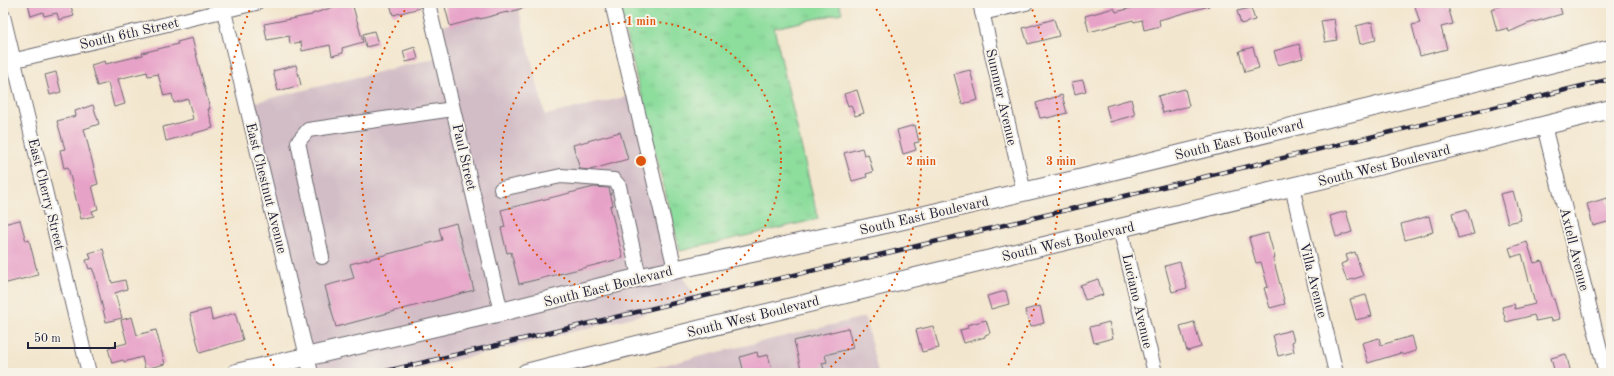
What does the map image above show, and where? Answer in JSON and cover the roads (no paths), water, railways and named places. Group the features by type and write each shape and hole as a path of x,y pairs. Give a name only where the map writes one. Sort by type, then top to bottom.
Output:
{"main road":[{"name":"South East Boulevard","path":"236,373 309,365 501,312 639,277 895,222 1024,192 1611,49"},
{"name":"South West Boulevard","path":"526,373 725,322 1292,188 1611,109"}],"street":[{"name":"South 6th Street","path":"8,61 223,7 256,3"},
{"name":"Paul Street","path":"428,3 501,312"},
{"path":"612,3 675,269"},
{"path":"981,8 1026,3"},
{"name":"East Chestnut Avenue","path":"223,7 309,365"},
{"name":"Summer Avenue","path":"981,8 1024,192"},
{"name":"East Cherry Street","path":"3,16 8,61 89,373"},
{"path":"322,257 298,142 308,130 453,108"},
{"name":"Axtell Avenue","path":"1544,126 1606,373"},
{"path":"501,189 561,176 614,180 619,186 639,277"},
{"name":"Villa Avenue","path":"1292,188 1336,373"},
{"name":"Luciano Avenue","path":"1120,228 1155,373"}],"railway":[{"path":"378,373 917,246 1611,79"}]}
